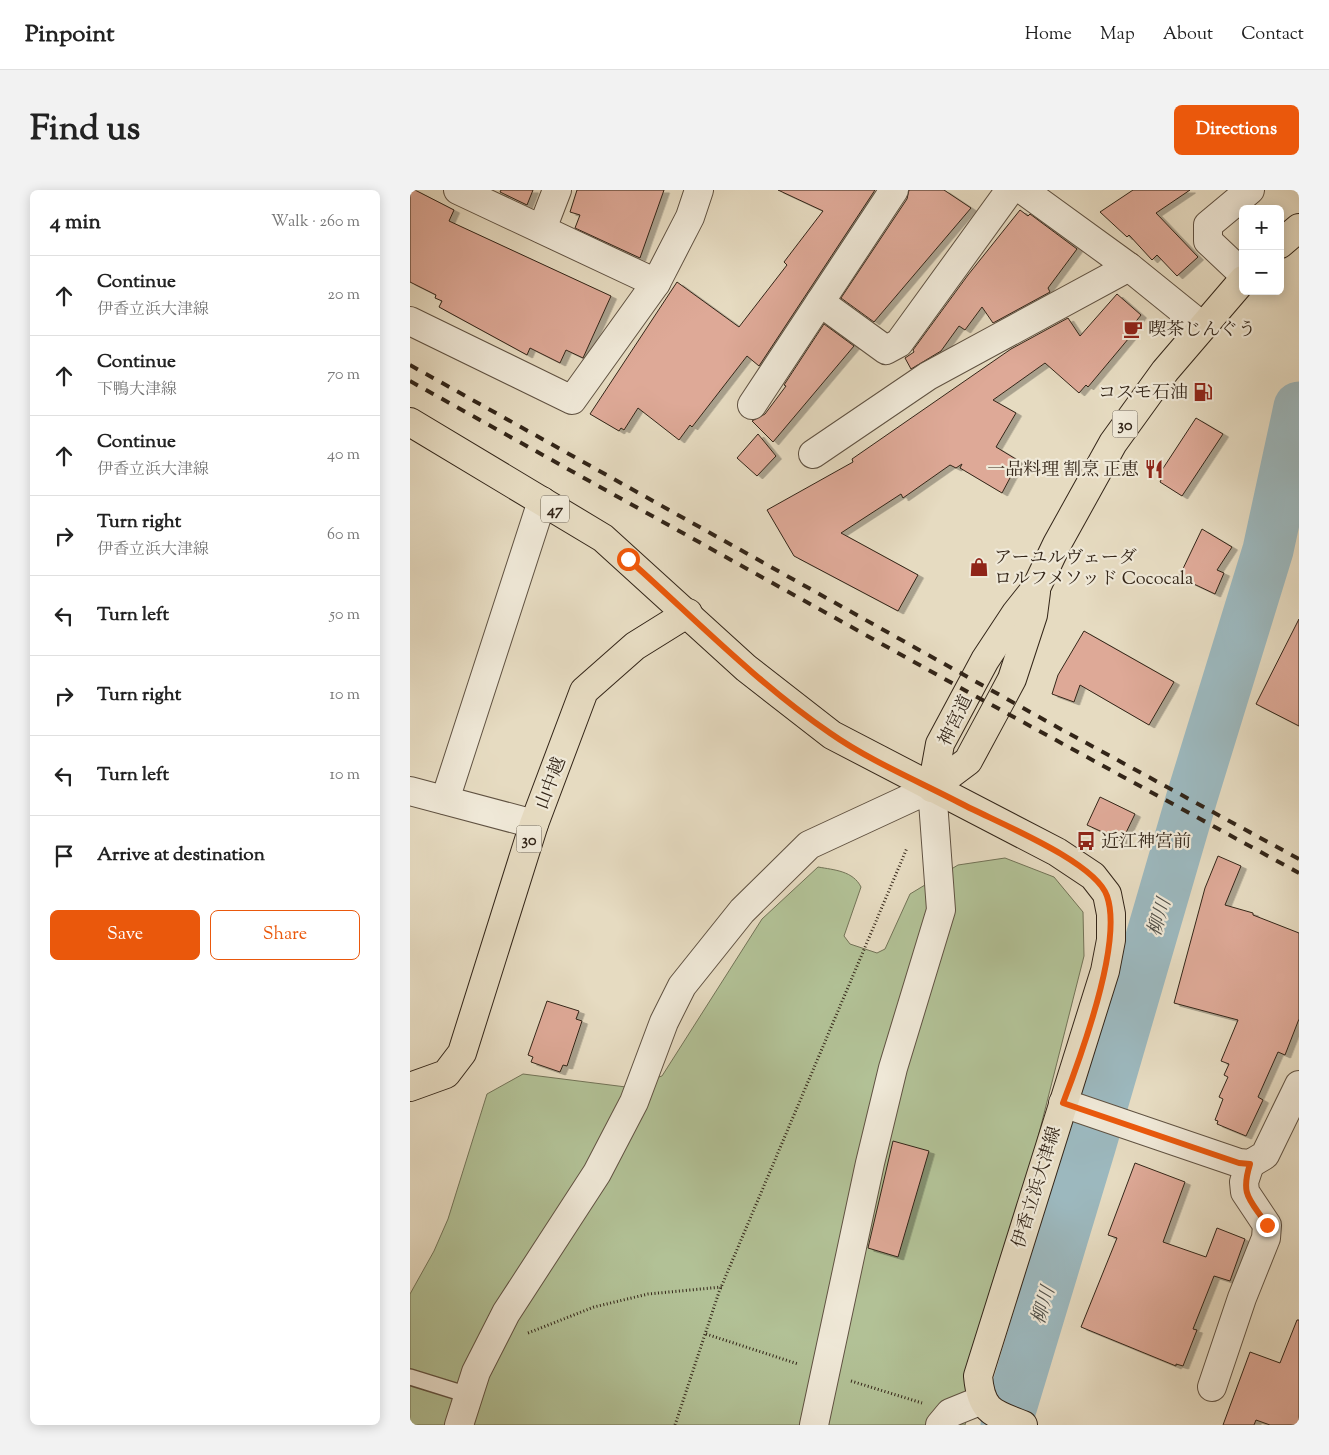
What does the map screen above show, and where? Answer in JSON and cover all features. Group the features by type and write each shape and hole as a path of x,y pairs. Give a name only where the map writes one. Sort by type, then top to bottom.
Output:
{"main road":[{"path":"1284,241 1299,228"},
{"name":"神宮道","path":"932,788 968,761 1012,679 1033,615 1036,588 1057,544 1113,443 1159,378 1239,284"},
{"name":"47","path":"410,422 603,538 688,613"},
{"name":"伊香立浜大津線","path":"688,613 746,668 809,718 860,751 1057,852 1093,876 1107,894 1112,914 1105,971 1075,1070 1072,1106 978,1376 990,1408"},
{"name":"山中越","path":"410,1087 446,1074 462,1053 534,824 584,691 635,646 688,613"},
{"path":"990,1408 1023,1425"}],"street":[{"path":"458,190 656,283"},
{"path":"542,229 557,190"},
{"path":"410,321 572,400 656,283 690,217 699,190"},
{"path":"752,405 894,190"},
{"path":"820,302 886,350 899,343 1010,190"},
{"path":"1023,190 1129,267 1202,326"},
{"path":"1239,270 1208,241 1208,225 1250,190"},
{"path":"813,454 928,376 1129,267"},
{"path":"445,800 542,501"},
{"path":"459,1425 468,1395 486,1351 506,1313 596,1173 634,1102 664,1022 688,978 742,911 809,845 932,788 941,910 893,1068 870,1163 814,1425"},
{"path":"410,791 534,824"},
{"path":"1072,1106 1239,1163 1250,1164 1265,1155 1299,1085"},
{"path":"1212,1387 1242,1298 1266,1238 1267,1225 1245,1192 1244,1182 1250,1164"},
{"path":"940,1425 950,1412 990,1408"}],"lane":[{"path":"410,1377 468,1395"}],"path":[{"path":"675,1425 722,1287 909,842"},
{"path":"486,1351 594,1307 648,1294 722,1287"}],"green space":[{"path":"1005,858 1054,877 1083,912 1084,956 965,1425 410,1425 410,1294 434,1251 448,1219 487,1094 523,1074 626,1087 662,1076 762,919 818,867 843,872 858,882 861,887 844,936 850,944 877,953 885,949 910,894 958,865"}],"building":[{"path":"410,190 415,190 454,210 449,221 611,296 583,358 566,350 560,363 530,348 527,355 439,307 442,301 435,298 436,295 410,282"},
{"path":"501,190 533,190 527,205 500,192"},
{"path":"577,190 664,190 640,258 575,228 580,215 570,212"},
{"path":"778,190 875,190 759,366 747,356 692,427 690,425 679,440 638,408 624,430 621,428 619,431 590,414 677,282 739,327 787,265 784,262 823,211"},
{"path":"909,190 944,190 971,208 874,322 841,298 907,199"},
{"path":"1133,190 1190,190 1156,213 1198,257 1177,276 1157,255 1152,260 1129,235 1127,237 1100,212"},
{"path":"1020,210 1028,216 1030,214 1077,249 1048,288 1050,292 993,323 982,307 965,330 959,326 941,351 911,369 905,358 914,352 913,350 968,275"},
{"path":"1117,294 1141,315 1130,329 1134,332 1088,387 1086,385 1079,393 1045,363 993,400 1016,413 996,447 1019,461 1002,493 960,468 962,464 956,468 950,465 903,498 901,494 841,533 918,575 898,611 794,556 767,510 853,462 852,459 1011,349 1068,318 1080,336"},
{"path":"824,324 854,346 773,442 752,421 765,414 786,386 784,385"},
{"path":"1196,418 1223,434 1182,496 1160,482 1162,478 1158,476"},
{"path":"758,434 776,456 757,476 737,458"},
{"path":"1202,529 1232,547 1217,570 1224,573 1215,594 1179,577"},
{"path":"1299,619 1299,726 1256,704"},
{"path":"1084,631 1174,682 1149,725 1080,685 1074,702 1052,694 1058,675"},
{"path":"1100,797 1135,814 1122,841 1087,825"},
{"path":"1218,856 1241,866 1225,905 1253,913 1253,915 1299,933 1299,1019 1285,1055 1278,1052 1258,1097 1263,1100 1246,1136 1217,1124 1218,1121 1215,1120 1223,1099 1219,1097 1228,1077 1224,1075 1229,1064 1221,1061 1238,1020 1174,1003 1205,888"},
{"path":"547,1001 579,1011 576,1019 582,1021 567,1066 563,1065 560,1072 531,1062 533,1057 528,1055"},
{"path":"893,1141 929,1151 898,1257 868,1248"},
{"path":"1135,1163 1185,1182 1163,1242 1206,1257 1217,1228 1245,1239 1230,1281 1214,1276 1193,1329 1197,1330 1183,1366 1176,1364 1176,1366 1081,1327 1117,1238 1108,1235"},
{"path":"1297,1320 1299,1320 1299,1425 1270,1425 1256,1420 1254,1425 1223,1425 1250,1352 1280,1363"}],"waterway":[{"name":"柳川","path":"1006,1425 1090,1147 1192,797 1268,550 1299,407"}],"railway":[{"path":"410,365 1057,727 1299,859"},
{"path":"410,381 968,692 1299,873"}],"place":[{"name":"喫茶じんぐう","path":"1133,329"},
{"name":"コスモ石油","path":"1203,392"},
{"name":"一品料理 割烹 正恵","path":"1154,469"},
{"name":"アーユルヴェーダ ロルフメソッド Cococala","path":"979,567"},
{"name":"近江神宮前","path":"1086,841"}],"route":[{"path":"628,559 746,668 801,713 832,735 1007,828 1057,852 1093,876 1107,894 1112,914 1110,940 1105,971 1063,1103 1239,1163 1250,1164 1244,1182 1245,1192 1267,1225"}]}
